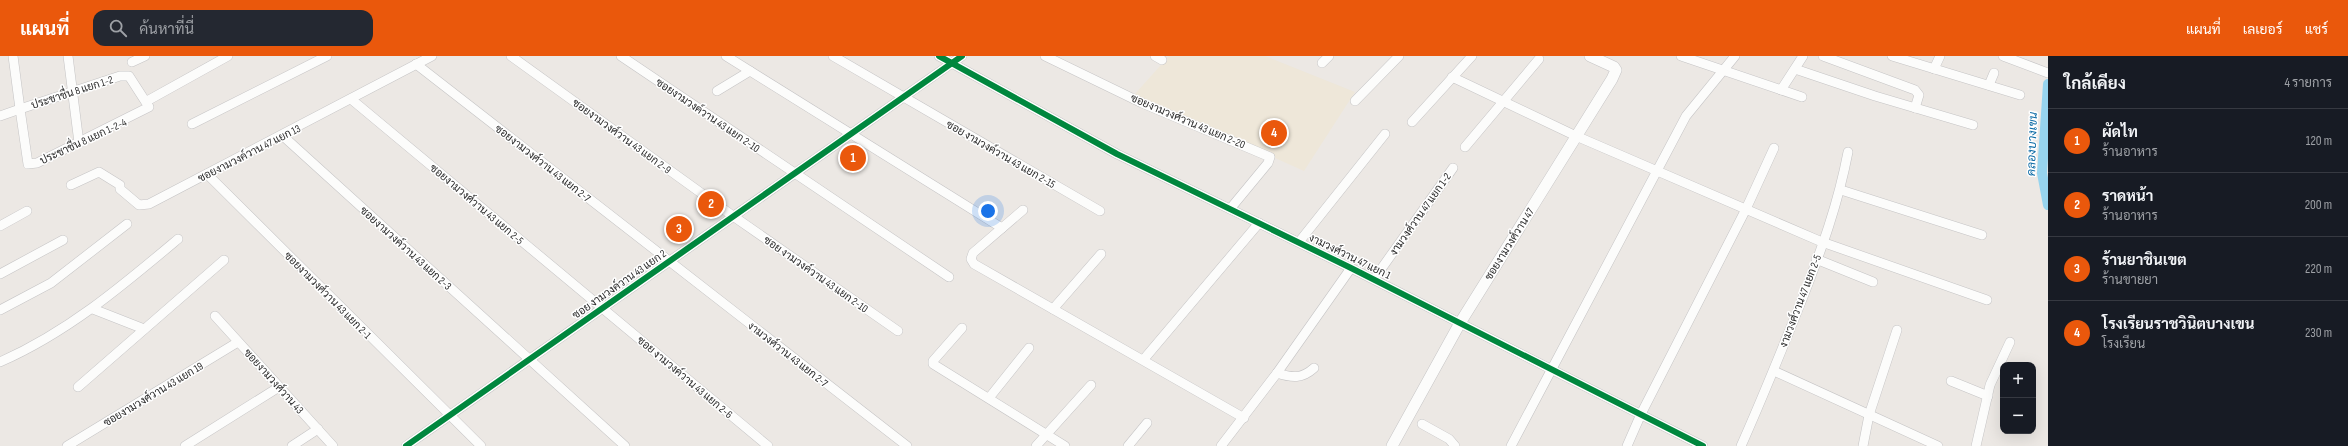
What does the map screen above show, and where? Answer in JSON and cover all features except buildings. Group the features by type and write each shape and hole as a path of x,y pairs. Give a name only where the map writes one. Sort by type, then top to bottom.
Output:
{"street":[{"path":"13,56 19,109"},
{"path":"68,56 79,143"},
{"path":"132,62 145,56"},
{"path":"147,101 228,56"},
{"path":"192,124 327,56"},
{"name":"ซอยงามวงค์วาน 47 แยก 13","path":"71,185 94,172 102,172 120,185 120,189 143,206 283,136 432,56"},
{"name":"ซอยงามวงศ์วาน 43 แยก 2-9","path":"511,56 733,216"},
{"name":"ซอยงามวงค์วาน 43 แยก 2-10","path":"621,56 949,276"},
{"path":"726,56 850,135 1002,228"},
{"name":"ซอย งามวงค์วาน 43 แยก 2-15","path":"833,56 1100,211"},
{"name":"งามวงศ์วาน 47 แยก 1","path":"939,56 1117,154 1374,279 1703,446"},
{"name":"ซอย งามวงค์วาน 43 แยก 2","path":"406,446 962,56"},
{"name":"ซอยงามวงศ์วาน 43 แยก 2-20","path":"1046,56 1142,103 1270,157 1268,163 1230,210"},
{"path":"1322,63 1329,56"},
{"path":"1354,101 1399,56"},
{"path":"1412,122 1472,56"},
{"name":"ซอยงามวงศ์วาน 47","path":"1392,446 1460,323 1616,70 1609,64 1590,56"},
{"path":"1681,56 1802,97"},
{"path":"1511,446 1686,116 1735,56"},
{"path":"1782,90 1802,56"},
{"path":"1823,56 1915,90 1919,95 1915,108"},
{"path":"1892,56 2020,95"},
{"path":"1934,69 1940,56"},
{"path":"2003,56 2048,73"},
{"path":"1464,147 1538,59"},
{"name":"ซอยงามวงศ์วาน 43 แยก 2-7","path":"416,64 669,262"},
{"path":"1795,69 1973,125"},
{"path":"717,91 750,71"},
{"path":"1989,85 1994,73"},
{"name":"ประชาชื่น 8 แยก 1-2","path":"0,116 126,74 147,101"},
{"path":"1452,77 1576,136 1822,242 1987,300"},
{"name":"ซอยงามวงศ์วาน 43 แยก 2-5","path":"351,99 602,308"},
{"name":"ประชาชื่น 8 แยก 1-2-4","path":"19,109 28,164 37,163 145,112 150,107 147,101"},
{"path":"1299,242 1385,134"},
{"name":"ซอยงามวงค์วาน 43 แยก 2-3","path":"283,136 624,446"},
{"path":"1627,446 1641,414 1746,209 1774,148"},
{"name":"งามวงศ์วาน 47 แยก 2-5","path":"1741,446 1774,371 1822,242 1832,221 1842,190 1848,152"},
{"name":"งามวงศ์วาน 47 แยก 1-2","path":"1374,279 1453,168"},
{"name":"ซอยงามวงศ์วาน 43 แยก 2-1","path":"206,174 481,446"},
{"path":"1842,190 1982,235"},
{"path":"1022,210 973,253 972,261 1244,418"},
{"path":"0,226 27,211"},
{"name":"ซอย งามวงค์วาน 43 แยก 2-10","path":"733,216 898,331"},
{"path":"1144,359 1259,223"},
{"path":"0,310 32,296 53,282 127,224"},
{"path":"0,362 16,356 54,335 93,309 178,239"},
{"path":"0,274 63,240"},
{"path":"1053,309 1101,254"},
{"path":"1816,259 1874,282"},
{"path":"78,387 224,260"},
{"name":"งามวงศ์วาน 43 แยก 2-7","path":"669,262 907,446"},
{"path":"1221,446 1244,418 1351,268"},
{"name":"ซอย งามวงค์วาน 43 แยก 2-6","path":"602,308 768,446"},
{"path":"93,309 144,329"},
{"name":"ซอยงามวงศ์วาน 43","path":"215,316 333,446"},
{"path":"962,328 932,362 1065,446"},
{"path":"1863,446 1869,415 1898,330"},
{"name":"ซอยงามวงศ์วาน 43 แยก 19","path":"67,446 238,342"},
{"path":"1976,446 1988,396 2005,349 2010,342"},
{"path":"989,398 1029,348"},
{"path":"1276,373 1297,379 1303,377 1314,368"},
{"path":"1774,371 1938,446"},
{"path":"1951,381 1988,396"},
{"path":"1036,446 1091,385"},
{"path":"185,446 279,387"},
{"path":"1128,446 1147,424"},
{"path":"1422,424 1449,439 1455,446"},
{"path":"292,446 318,429"}],"shaded area":[{"path":"1169,56 1265,56 1355,92 1304,171 1134,95"}],"waterway":[{"name":"คลองบางเขน","path":"2048,84 2042,173 2048,205"}],"cycle path":[{"path":"939,56 1117,154 1351,268 1703,446"},
{"path":"406,446 962,56"}],"place":[{"name":"โรงเรียนราชวินิตบางเขน","path":"1274,133"},
{"name":"ผัดไท","path":"853,158"},
{"name":"ราดหน้า","path":"711,204"},
{"name":"ร้านยาชินเขต","path":"679,229"}]}
